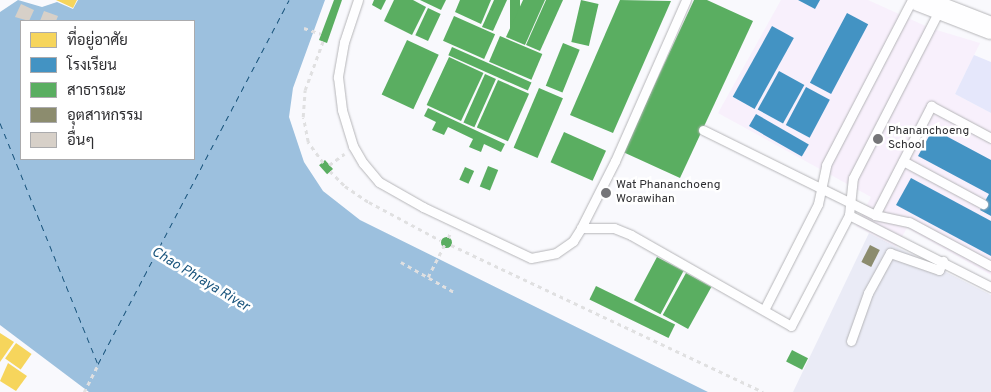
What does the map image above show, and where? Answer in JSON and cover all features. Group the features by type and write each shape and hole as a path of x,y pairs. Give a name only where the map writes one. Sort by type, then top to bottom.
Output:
{"main road":[{"path":"919,0 991,28"}],"lane":[{"path":"358,0 351,16 338,77 342,110 353,146 379,182 439,215 531,258 556,253 573,241 644,101 686,0"},
{"path":"764,310 818,204 826,165 912,0"},
{"path":"580,228 614,228 631,235 791,326 849,215 853,178 940,9"},
{"path":"876,215 931,106 991,138"},
{"path":"703,130 876,215 910,222 991,266"},
{"path":"903,161 983,204"},
{"path":"849,215 991,287"},
{"path":"851,341 868,293 890,253 939,270 943,261"}],"path":[{"path":"304,28 321,34"},
{"path":"323,41 305,90 302,117 308,142 323,162"},
{"path":"329,165 353,146"},
{"path":"330,171 345,186 369,202 440,240"},
{"path":"428,277 444,245"},
{"path":"451,245 763,392"},
{"path":"401,262 454,292"},
{"path":"84,392 98,364"}],"shaded area":[{"name":"Phananchoeng School","path":"781,0 868,0 930,28 980,43 955,94 991,113 991,275 907,228 896,247 856,226 871,197 718,113"},
{"path":"974,55 991,62 991,113 955,94"},
{"path":"869,233 991,295 991,392 793,392"}],"water":[{"name":"Chao Phraya River","path":"18,0 42,7 57,2 73,9 78,0 325,0 293,88 289,117 304,162 323,191 360,220 708,392 89,392 0,325 0,12"}],"building: ที่อยู่อาศัย":[{"path":"56,0 77,0 73,8"},
{"path":"0,333 14,342 0,362"},
{"path":"16,343 32,354 21,369 5,359"},
{"path":"8,363 27,376 16,391 0,381"}],"building: โรงเรียน":[{"path":"798,0 820,0 815,9"},
{"path":"847,13 868,24 831,94 810,83"},
{"path":"772,26 794,38 755,109 733,97"},
{"path":"779,71 804,85 783,124 758,109"},
{"path":"806,87 830,100 810,138 786,125"},
{"path":"756,114 809,144 802,157 749,126"},
{"path":"933,129 991,160 991,216 980,210 989,194 918,156"},
{"path":"911,178 991,221 991,256 896,205"}],"building: สาธารณะ":[{"path":"334,0 342,0 327,43 319,40"},
{"path":"374,0 386,0 381,10 372,5"},
{"path":"394,0 413,0 426,7 412,35 384,21"},
{"path":"420,0 446,0 441,10"},
{"path":"460,0 491,0 481,24 455,12"},
{"path":"494,0 507,0 493,31 482,27"},
{"path":"510,0 520,0 520,35 510,35"},
{"path":"523,0 545,0 525,45 506,37"},
{"path":"546,0 563,0 540,51 526,45"},
{"path":"581,0 599,4 589,46 571,42"},
{"path":"620,0 671,1 613,133 570,115"},
{"path":"694,0 707,0 753,21 680,178 623,152"},
{"path":"428,8 441,14 428,41 415,35"},
{"path":"454,16 495,34 484,59 443,41"},
{"path":"500,36 542,54 531,80 489,62"},
{"path":"407,40 439,55 413,109 382,94"},
{"path":"563,43 580,50 562,92 546,86"},
{"path":"452,47 531,82 528,91 448,55"},
{"path":"449,57 483,73 461,121 427,105"},
{"path":"485,74 496,79 474,127 463,122"},
{"path":"498,80 529,94 508,141 477,128"},
{"path":"539,88 563,98 538,158 514,148"},
{"path":"428,108 505,144 501,152 484,144 481,152 469,147 473,139 448,127 444,135 432,130 436,122 424,116"},
{"path":"564,132 606,151 593,181 551,162"},
{"path":"325,160 333,169 327,174 319,165"},
{"path":"488,166 498,170 490,191 480,186"},
{"path":"465,167 474,171 468,184 459,180"},
{"path":"444,237 448,237 451,242 450,246 444,247 441,244 441,240"},
{"path":"657,257 683,271 660,314 634,300"},
{"path":"686,273 711,287 688,329 663,315"},
{"path":"596,286 675,325 669,338 589,299"},
{"path":"792,350 808,358 802,370 786,362"}],"building: อุตสาหกรรม":[{"path":"870,245 880,250 871,267 861,262"}],"building: อื่นๆ":[{"path":"21,4 34,10 29,20 15,17"},
{"path":"44,11 58,16 56,20 40,20"}],"ferry route":[{"path":"98,364 289,0"},
{"path":"0,123 98,364"}],"place":[{"name":"Phananchoeng School","path":"878,139"},
{"name":"Wat Phananchoeng Worawihan","path":"606,193"}]}
